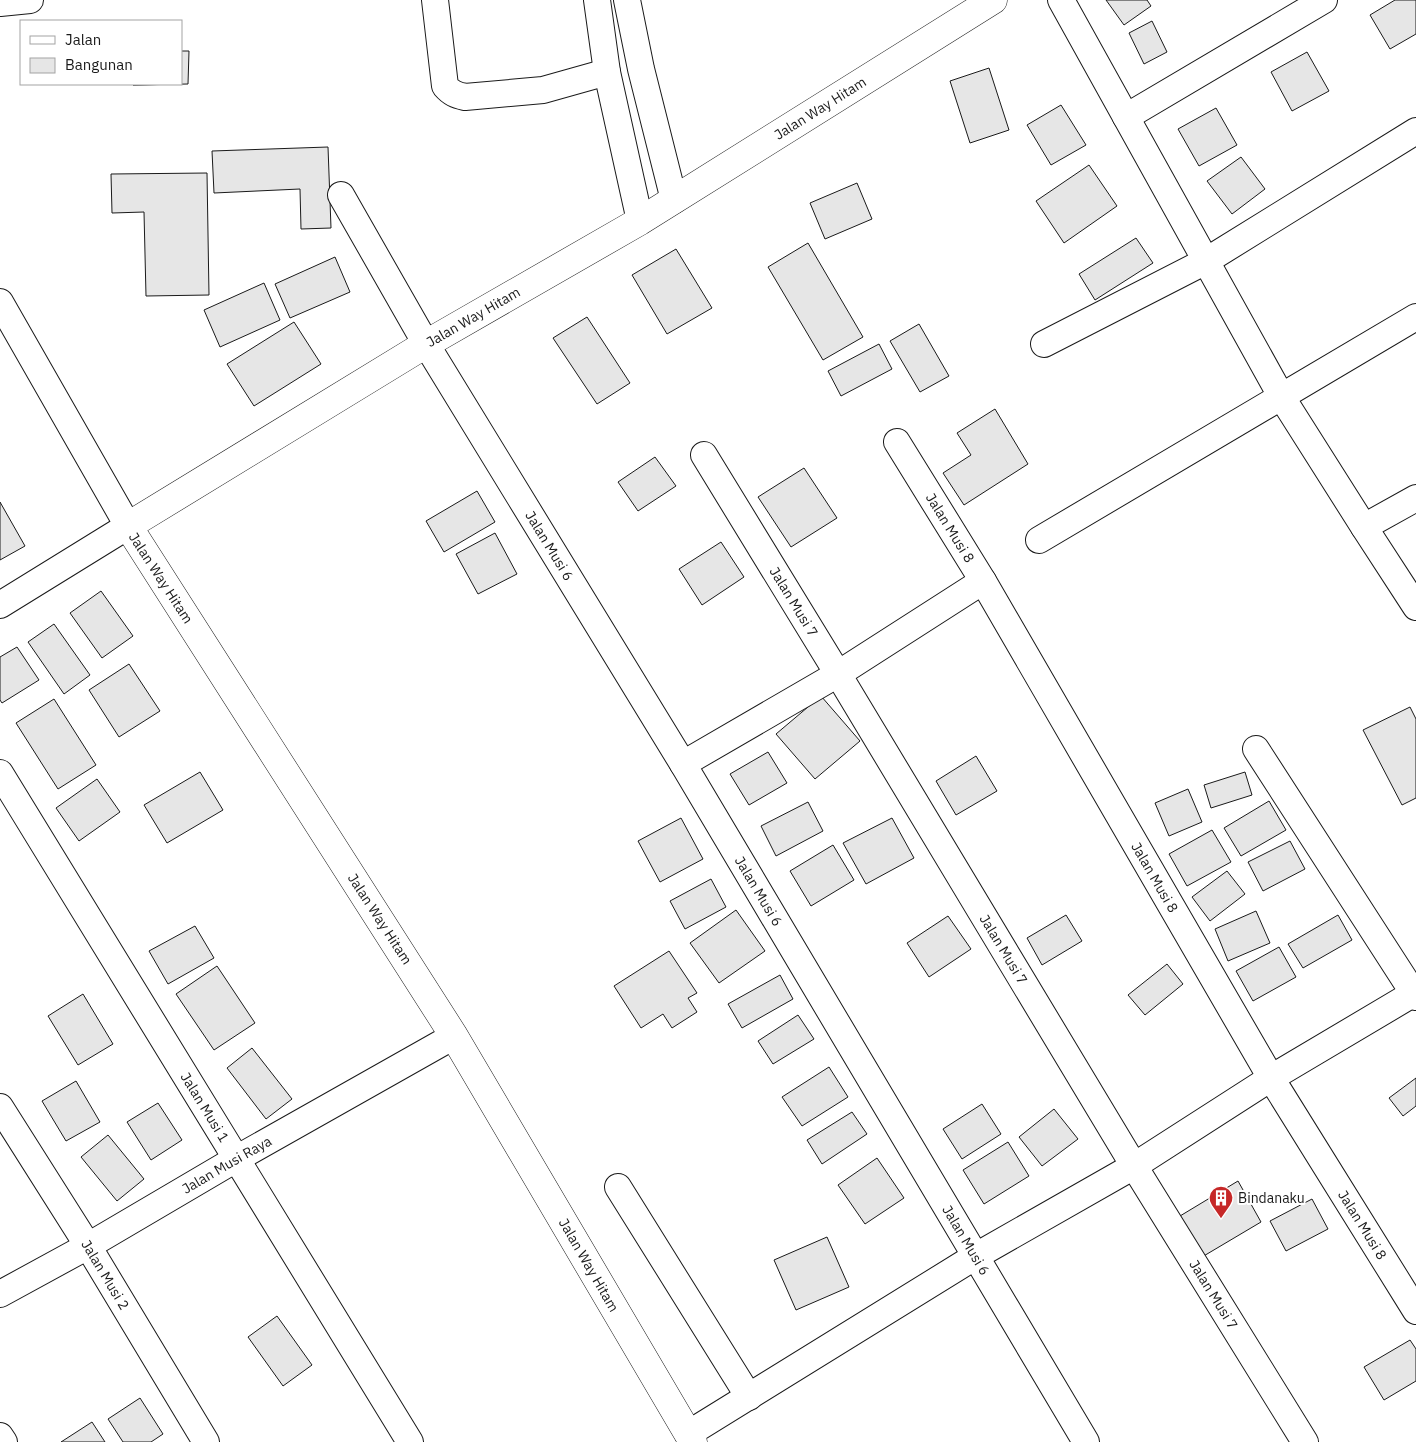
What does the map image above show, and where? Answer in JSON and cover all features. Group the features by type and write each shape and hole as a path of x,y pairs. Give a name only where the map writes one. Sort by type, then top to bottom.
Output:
{"street":[{"path":"0,3 30,0"},
{"path":"435,0 445,86 450,92 458,96 543,90 607,72"},
{"path":"597,0 607,72 640,221"},
{"path":"627,0 641,69 674,200"},
{"name":"Jalan Way Hitam","path":"690,1438 454,1036 128,526 426,344 640,221 994,0"},
{"path":"1061,0 1282,396 1416,607"},
{"path":"1126,117 1324,0"},
{"path":"1044,344 1206,261 1416,131"},
{"name":"Jalan Musi 6","path":"341,195 426,344 683,764 1086,1442"},
{"path":"0,302 128,526 0,605"},
{"path":"1039,540 1416,317"},
{"name":"Jalan Musi 8","path":"897,442 983,581 1271,1078 1416,1311"},
{"name":"Jalan Musi 7","path":"704,455 1134,1166 1304,1442"},
{"path":"1364,527 1416,498"},
{"path":"683,764 838,674 983,581"},
{"path":"690,1438 748,1397 976,1256 1134,1166 1271,1078 1415,994 1256,749"},
{"name":"Jalan Musi 1","path":"0,773 410,1442"},
{"name":"Jalan Musi Raya","path":"0,1294 88,1246 236,1159 454,1036"},
{"name":"Jalan Musi 2","path":"0,1108 88,1246 206,1442"},
{"path":"618,1187 748,1397"},
{"path":"0,1436 4,1442"}],"building":[{"path":"1106,0 1147,0 1151,6 1124,25"},
{"path":"1395,0 1416,0 1416,34 1390,49 1370,15"},
{"path":"1152,21 1167,52 1144,64 1129,33"},
{"path":"182,51 189,51 188,84 182,84"},
{"path":"1307,52 1329,91 1292,111 1271,72"},
{"path":"989,68 1009,130 970,143 950,81"},
{"path":"1061,105 1086,145 1051,165 1027,125"},
{"path":"1216,108 1237,145 1199,166 1178,129"},
{"path":"328,147 331,228 301,229 300,189 214,193 212,151"},
{"path":"1241,157 1265,189 1232,214 1207,181"},
{"path":"1089,165 1117,206 1064,243 1036,201"},
{"path":"207,173 209,295 146,296 144,212 112,213 111,174"},
{"path":"857,183 872,219 825,239 810,203"},
{"path":"1136,238 1153,263 1095,300 1079,274"},
{"path":"808,243 863,337 823,360 768,267"},
{"path":"676,249 712,308 667,334 632,275"},
{"path":"335,257 350,292 290,318 275,284"},
{"path":"264,283 280,320 220,347 204,310"},
{"path":"587,317 630,383 597,404 553,338"},
{"path":"294,322 321,364 254,406 227,364"},
{"path":"919,324 949,376 920,392 890,341"},
{"path":"879,344 892,369 841,396 828,371"},
{"path":"995,409 1028,464 964,505 943,473 971,455 957,433"},
{"path":"655,457 676,486 638,511 618,482"},
{"path":"804,468 837,518 791,547 758,497"},
{"path":"477,491 495,522 444,552 426,521"},
{"path":"0,502 25,546 0,560"},
{"path":"495,533 517,574 478,594 456,554"},
{"path":"721,542 744,577 702,605 679,569"},
{"path":"101,591 133,636 102,658 70,613"},
{"path":"54,624 90,675 64,694 28,642"},
{"path":"17,647 39,680 2,703 0,700 0,657"},
{"path":"129,664 160,711 119,737 89,690"},
{"path":"821,696 860,741 815,779 776,734"},
{"path":"54,699 96,765 58,789 16,723"},
{"path":"1410,707 1416,719 1416,798 1402,805 1363,730"},
{"path":"768,752 787,783 749,805 730,774"},
{"path":"976,756 997,791 956,815 936,781"},
{"path":"200,772 223,810 167,843 144,805"},
{"path":"1245,772 1252,795 1211,808 1204,785"},
{"path":"97,779 120,812 79,841 56,808"},
{"path":"1188,789 1202,822 1169,836 1155,803"},
{"path":"1269,801 1286,830 1241,856 1224,828"},
{"path":"808,802 823,831 776,856 761,826"},
{"path":"681,818 703,859 660,882 638,841"},
{"path":"892,818 914,858 866,884 843,843"},
{"path":"1212,830 1231,862 1187,886 1169,854"},
{"path":"1290,841 1305,869 1263,891 1248,862"},
{"path":"833,845 854,880 811,906 790,871"},
{"path":"1227,871 1245,894 1210,921 1192,897"},
{"path":"711,879 726,907 685,929 670,901"},
{"path":"736,910 765,951 719,983 690,943"},
{"path":"1256,911 1270,943 1228,961 1215,929"},
{"path":"1066,915 1082,941 1042,965 1027,938"},
{"path":"1338,915 1352,940 1303,968 1288,944"},
{"path":"948,916 971,949 929,977 907,943"},
{"path":"195,926 214,958 168,984 149,951"},
{"path":"1279,947 1296,977 1253,1001 1236,971"},
{"path":"669,951 697,993 688,998 697,1012 672,1028 663,1014 641,1028 614,986"},
{"path":"1167,964 1183,984 1145,1015 1128,995"},
{"path":"217,966 255,1023 214,1050 176,994"},
{"path":"780,975 793,999 742,1028 728,1004"},
{"path":"83,994 113,1044 78,1065 48,1016"},
{"path":"798,1015 814,1039 773,1064 758,1041"},
{"path":"252,1048 292,1099 266,1119 227,1068"},
{"path":"829,1067 848,1097 802,1126 782,1097"},
{"path":"1416,1078 1416,1106 1403,1116 1389,1098"},
{"path":"76,1081 100,1122 66,1141 42,1101"},
{"path":"158,1103 182,1140 151,1160 127,1122"},
{"path":"982,1104 1001,1134 962,1159 943,1129"},
{"path":"1054,1109 1078,1139 1042,1166 1019,1137"},
{"path":"852,1112 867,1134 822,1164 807,1140"},
{"path":"108,1135 144,1179 117,1201 81,1157"},
{"path":"1008,1142 1029,1176 984,1204 963,1170"},
{"path":"877,1158 904,1198 865,1224 838,1185"},
{"name":"Bindanaku","path":"1238,1181 1261,1222 1202,1257 1180,1216"},
{"path":"1312,1199 1328,1229 1286,1251 1270,1221"},
{"path":"827,1237 849,1287 796,1310 774,1260"},
{"path":"277,1316 312,1365 283,1386 248,1337"},
{"path":"1410,1340 1416,1349 1416,1381 1384,1400 1364,1367"},
{"path":"140,1398 163,1434 151,1442 123,1442 108,1419"},
{"path":"92,1422 105,1442 61,1442"}],"place":[{"name":"Bindanaku","path":"1221,1219"}]}
